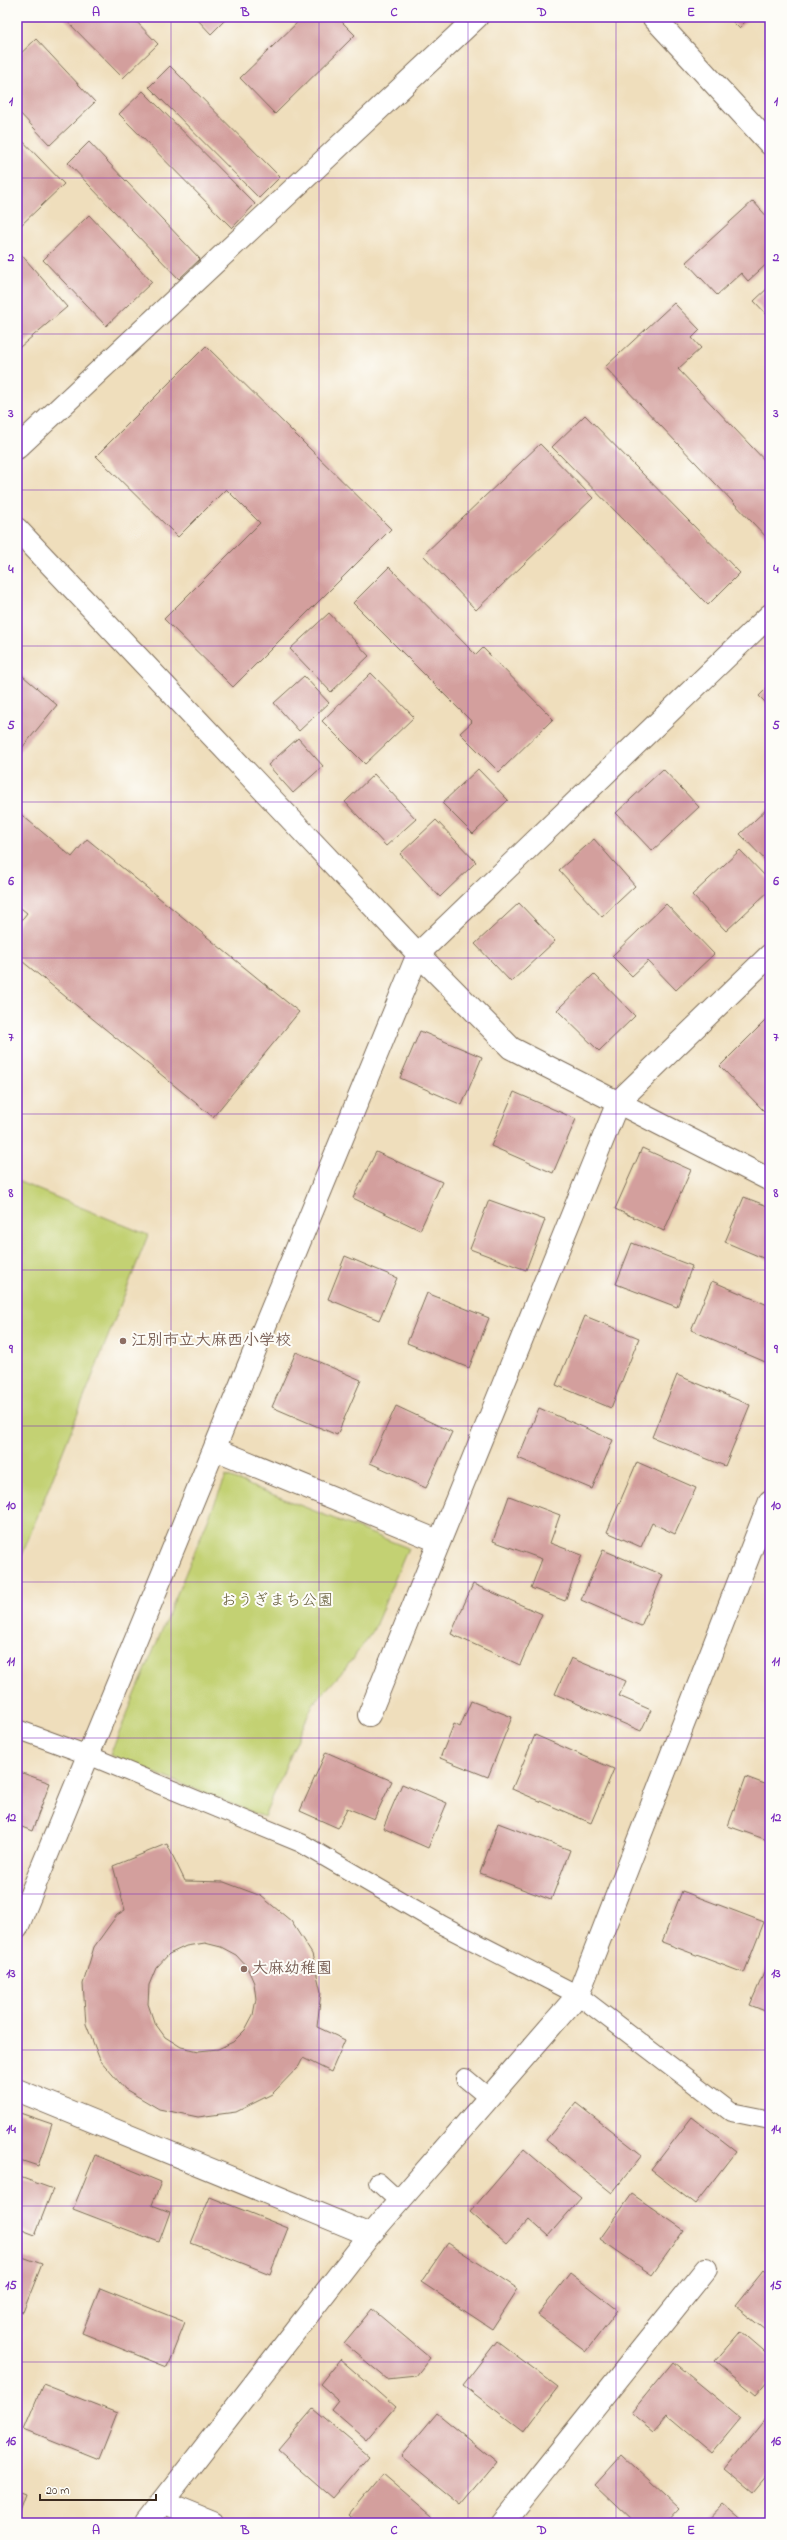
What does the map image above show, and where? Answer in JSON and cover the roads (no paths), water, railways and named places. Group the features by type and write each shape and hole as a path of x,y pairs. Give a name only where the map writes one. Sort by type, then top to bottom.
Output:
{"street":[{"path":"17,448 477,17"},
{"path":"653,17 770,144"},
{"path":"17,529 418,954 511,1048 770,1180"},
{"path":"17,1928 418,954 770,615"},
{"path":"369,1715 438,1541 618,1102 770,955"},
{"path":"215,1449 438,1541"},
{"path":"146,2523 164,2503 370,2235 578,1995 770,1501"},
{"path":"17,2090 370,2235"},
{"path":"502,2523 706,2269"},
{"path":"164,2503 213,2523"}],"lane":[{"path":"17,1729 88,1755 301,1843 442,1925 578,1995 731,2112 770,2120"},
{"path":"465,2078 489,2098"},
{"path":"378,2182 400,2202"}],"place":[{"name":"江別市立大麻西小学校","path":"123,1341"},
{"name":"大麻幼稚園","path":"244,1969"}],"park label":[{"name":"おうぎまち公園","path":"277,1601"}]}
